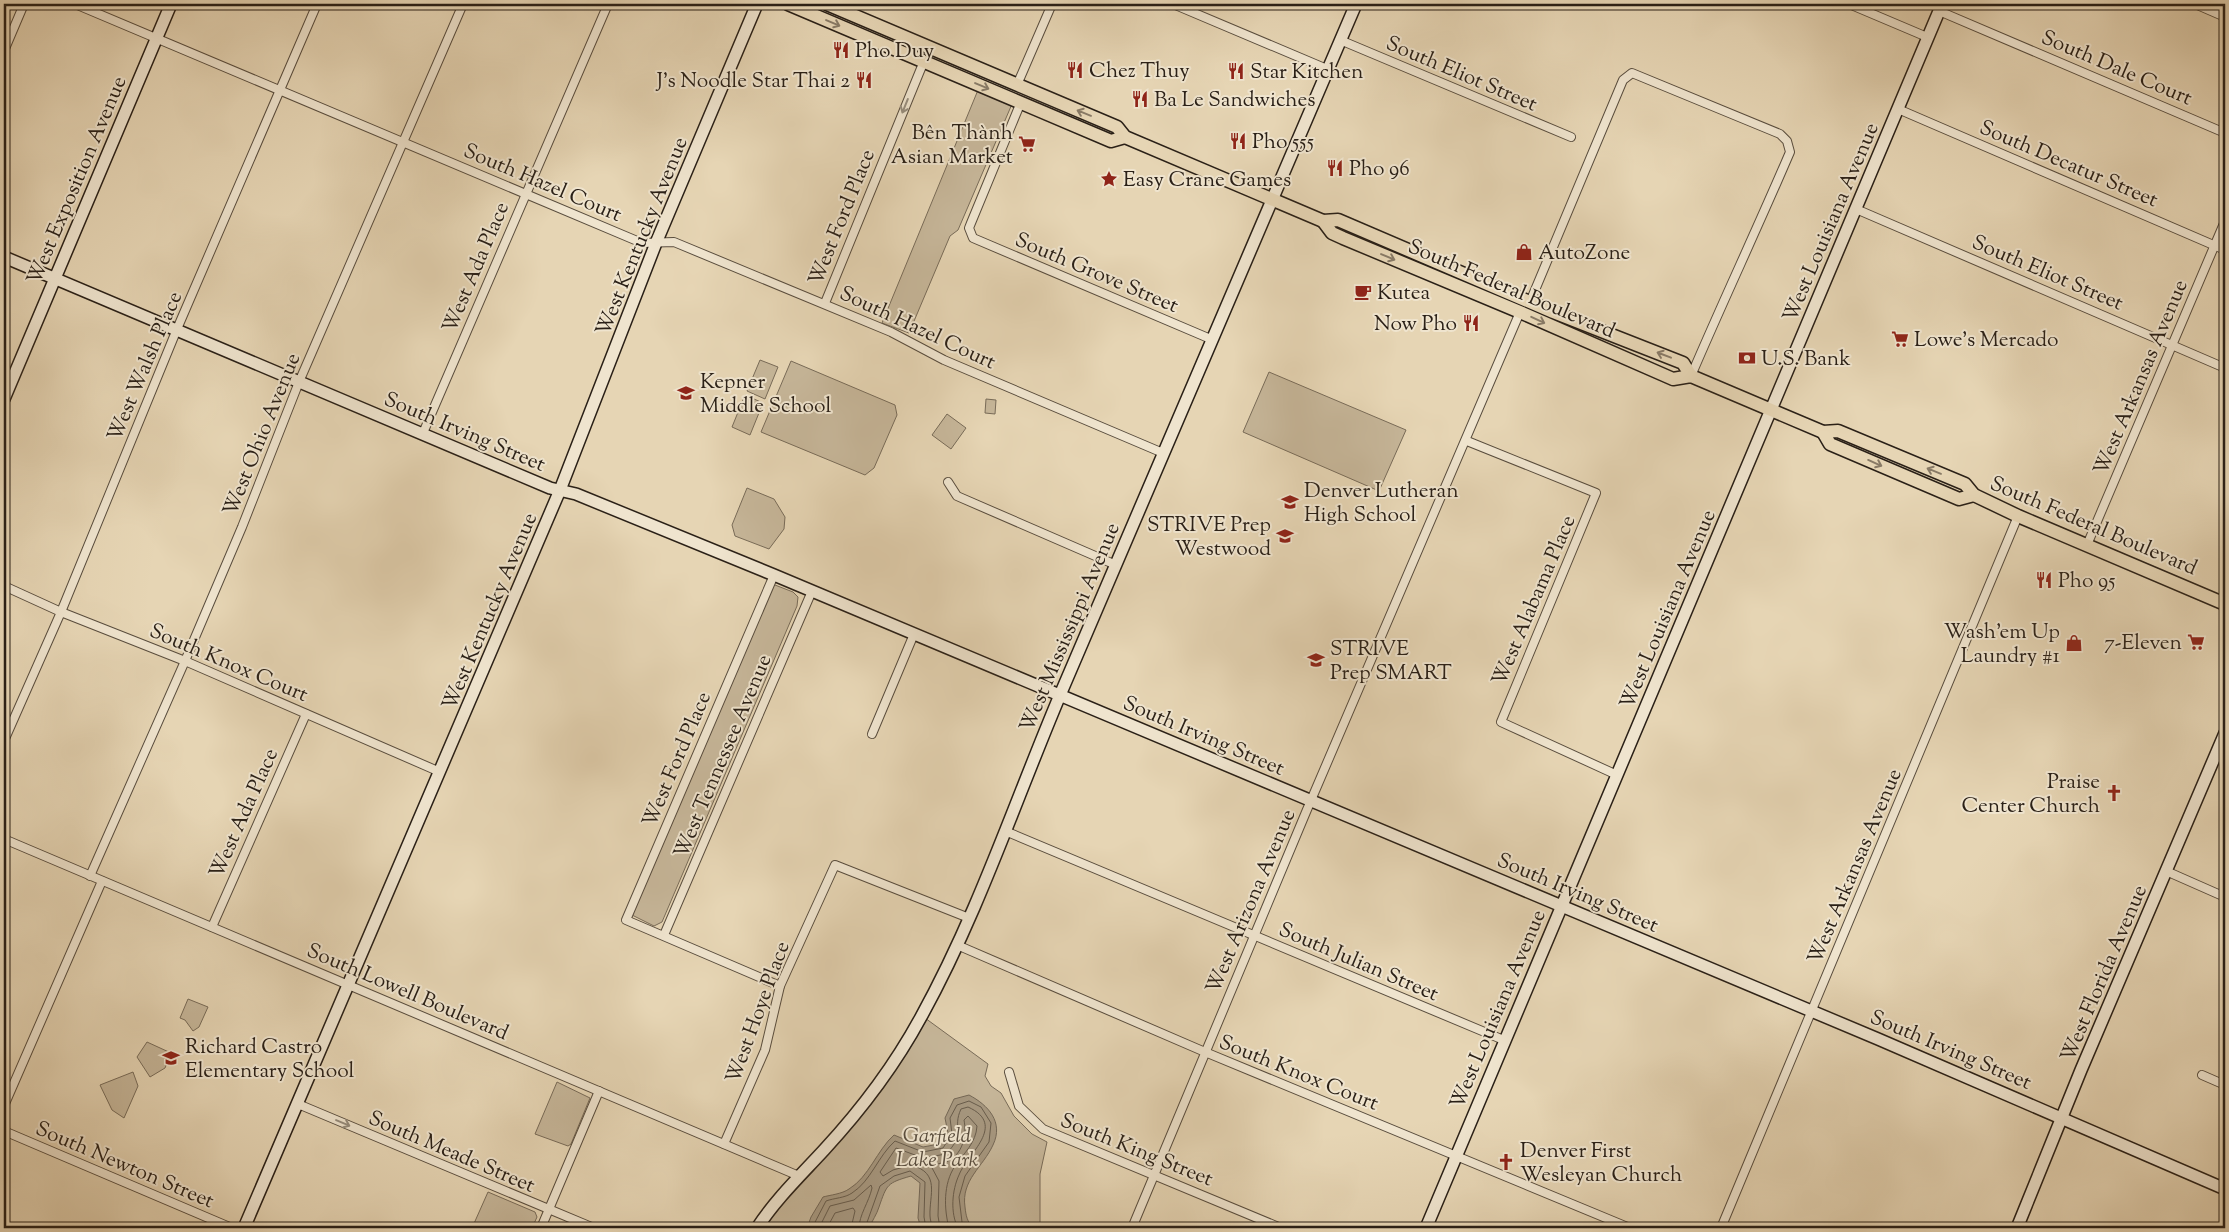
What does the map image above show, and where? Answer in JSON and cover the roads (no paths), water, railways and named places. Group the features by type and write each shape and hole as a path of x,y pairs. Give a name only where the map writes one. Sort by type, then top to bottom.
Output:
{"main road":[{"name":"South Federal Boulevard","path":"788,4 1111,141 1125,137"},
{"name":"South Federal Boulevard","path":"827,4 1117,127 1125,137 1323,221 1338,220 1530,302 1683,362 1691,376"},
{"name":"South Federal Boulevard","path":"1323,221 1332,233 1343,238 1673,379 1691,376 1823,432 1838,430 1965,484 1974,495 2018,516 2225,604"}],"street":[{"path":"4,50 24,4"},
{"name":"South Hazel Court","path":"75,4 642,243 674,242 825,303 891,332 944,360 1163,452"},
{"name":"West Exposition Avenue","path":"4,399 171,4"},
{"name":"West Walsh Place","path":"4,741 61,612 177,329 317,4"},
{"name":"West Ohio Avenue","path":"90,876 242,528 300,382 463,4"},
{"name":"West Ada Place","path":"423,433 608,4"},
{"name":"West Kentucky Avenue","path":"244,1228 560,490 656,242 757,4"},
{"path":"1017,86 1052,4"},
{"path":"1173,4 1328,69"},
{"name":"West Mississippi Avenue","path":"757,1228 774,1204 853,1118 900,1054 920,1019 957,945 1163,452 1213,340 1356,4"},
{"path":"1849,4 1927,37"},
{"path":"2195,4 2225,16"},
{"name":"West Louisiana Avenue","path":"1426,1228 1506,1041 1560,905 1618,775 1941,7"},
{"name":"South Dale Court","path":"1941,7 2225,133"},
{"name":"South Eliot Street","path":"1340,40 1571,137"},
{"name":"West Ford Place","path":"825,303 924,61"},
{"path":"1530,302 1623,80 1632,73 1780,134 1787,142 1790,152 1741,267 1724,299 1691,376"},
{"name":"South Grove Street","path":"1021,102 971,223 973,238 1213,340"},
{"name":"South Decatur Street","path":"1898,109 2225,250"},
{"name":"South Eliot Street","path":"1856,209 2225,368"},
{"name":"West Arkansas Avenue","path":"2087,545 2225,221"},
{"name":"South Irving Street","path":"4,257 560,490 576,494 774,575 1060,695 2062,1117 2225,1189"},
{"name":"West Arizona Avenue","path":"1132,1228 1153,1174 1311,801 1467,441 1520,312"},
{"name":"West Alabama Place","path":"1467,441 1596,493 1501,722 1618,775"},
{"path":"948,482 957,496 1116,565"},
{"name":"West Arkansas Avenue","path":"1721,1228 2018,516"},
{"name":"West Ford Place","path":"664,935 626,920 774,575"},
{"name":"South Knox Court","path":"4,586 61,612 185,661 440,772"},
{"name":"West Tennessee Avenue","path":"664,935 812,591"},
{"path":"872,734 914,634"},
{"name":"West Ada Place","path":"212,926 306,714"},
{"name":"West Florida Avenue","path":"2016,1228 2225,733"},
{"name":"South Julian Street","path":"1006,831 1254,937 1506,1041"},
{"name":"South Lowell Boulevard","path":"4,839 799,1176"},
{"name":"West Hoye Place","path":"724,1144 765,1050 780,986 835,865 969,918"},
{"path":"2166,871 2225,897"},
{"path":"4,1106 102,881"},
{"path":"664,935 780,986"},
{"name":"South Knox Court","path":"957,945 1205,1052 1630,1228"},
{"name":"South King Street","path":"1009,1072 1019,1106 1043,1129 1281,1228"},
{"path":"2202,1076 2225,1085"},
{"path":"541,1228 599,1091"},
{"name":"South Meade Street","path":"298,1104 549,1211 594,1228"},
{"name":"South Newton Street","path":"4,1131 232,1228"}],"water":[{"path":"969,1095 988,1109 997,1129 996,1137 989,1153 969,1181 966,1189 966,1213 968,1221 973,1228 921,1228 918,1218 920,1183 911,1176 892,1183 886,1189 869,1228 807,1228 823,1197 843,1192 856,1184 868,1171 894,1135 923,1147 939,1144 948,1133 945,1118 954,1099"}],"place":[{"name":"Pho Duy","path":"841,50"},
{"name":"Chez Thuy","path":"1075,70"},
{"name":"Star Kitchen","path":"1236,71"},
{"name":"J's Noodle Star Thai 2","path":"864,80"},
{"name":"Ba Le Sandwiches","path":"1140,99"},
{"name":"Pho 555","path":"1238,141"},
{"name":"Bên Thành Asian Market","path":"1027,144"},
{"name":"Pho 96","path":"1335,168"},
{"name":"Easy Crane Games","path":"1109,179"},
{"name":"AutoZone","path":"1524,252"},
{"name":"Kutea","path":"1363,292"},
{"name":"Now Pho","path":"1471,323"},
{"name":"Lowe's Mercado","path":"1900,339"},
{"name":"U.S. Bank","path":"1747,358"},
{"name":"Kepner Middle School","path":"686,393"},
{"name":"Denver Lutheran High School","path":"1290,502"},
{"name":"STRIVE Prep Westwood","path":"1285,536"},
{"name":"Pho 95","path":"2044,580"},
{"name":"7-Eleven","path":"2196,642"},
{"name":"Wash'em Up Laundry #1","path":"2074,643"},
{"name":"STRIVE Prep SMART","path":"1316,660"},
{"name":"Praise Center Church","path":"2114,793"},
{"name":"Richard Castro Elementary School","path":"171,1058"},
{"name":"Denver First Wesleyan Church","path":"1506,1162"}],"park label":[{"name":"Garfield Lake Park","path":"937,1147"}]}
